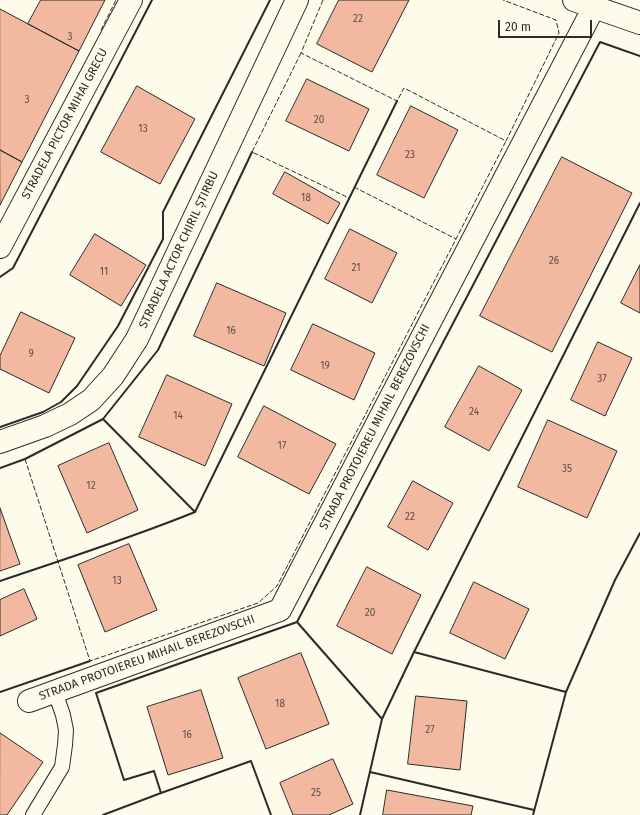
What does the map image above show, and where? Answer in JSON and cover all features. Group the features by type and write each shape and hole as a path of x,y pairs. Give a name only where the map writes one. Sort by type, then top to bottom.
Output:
{"street":[{"name":"STRADELA PICTOR MIHAI GRECU","path":"0,247 130,0"},
{"name":"STRADELA ACTOR CHIRIL ȘTIRBU","path":"0,442 45,426 70,414 91,400 113,376 137,339 297,0"},
{"path":"584,3 640,23"},
{"name":"STRADA PROTOIEREU MIHAIL BEREZOVSCHI","path":"29,701 280,610 584,3"}],"lane":[{"path":"33,815 62,767 66,730 63,715 55,692"}],"building":[{"path":"41,0 105,0 79,51 28,24"},
{"path":"339,0 409,0 372,72 317,44"},
{"path":"0,9 79,51 22,162 0,150"},
{"path":"307,79 369,109 349,151 286,121"},
{"path":"137,86 195,119 160,184 101,152"},
{"path":"411,106 458,130 424,198 377,175"},
{"path":"0,150 22,162 0,205"},
{"path":"562,157 632,193 552,352 480,316"},
{"path":"285,172 340,203 328,224 273,194"},
{"path":"350,229 397,253 372,303 325,279"},
{"path":"95,234 146,265 121,306 70,275"},
{"path":"640,265 640,313 621,303"},
{"path":"217,283 286,313 264,366 194,336"},
{"path":"21,312 75,338 49,393 0,369 0,356"},
{"path":"313,324 375,353 354,400 291,370"},
{"path":"598,342 632,358 605,416 571,400"},
{"path":"479,366 522,390 489,451 445,427"},
{"path":"167,375 232,404 205,466 139,437"},
{"path":"264,406 336,444 309,494 238,457"},
{"path":"548,420 617,451 587,518 518,487"},
{"path":"109,443 138,510 87,533 58,466"},
{"path":"413,481 453,503 428,550 388,527"},
{"path":"0,508 20,564 0,571"},
{"path":"129,544 157,610 105,632 78,565"},
{"path":"367,567 421,595 392,654 337,626"},
{"path":"474,582 529,609 505,659 450,633"},
{"path":"24,589 37,619 0,636 0,600"},
{"path":"301,653 329,724 266,749 238,678"},
{"path":"201,690 223,758 168,775 147,707"},
{"path":"416,696 467,701 460,770 408,764"},
{"path":"0,733 43,762 7,815 0,815"},
{"path":"333,759 353,804 329,815 293,815 280,783"},
{"path":"387,790 473,806 471,815 383,815"}],"fence":[{"path":"101,30 116,0"},
{"path":"323,0 301,53 397,101 404,88 506,141 559,33 556,20 503,0"},
{"path":"301,53 252,152 349,198"},
{"path":"25,459 90,661 258,603 277,586 506,141"},
{"path":"354,187 456,239"}],"wall":[{"path":"0,277 13,268 152,0"},
{"path":"0,427 43,412 61,402 77,386 118,326 163,239 163,212 270,0"},
{"path":"103,815 161,793 154,771 124,780 96,693 297,622 600,42 640,56"},
{"path":"0,581 171,522 195,512 397,101"},
{"path":"0,468 25,459 103,419 158,350 252,152"},
{"path":"360,815 382,719 414,652 640,203"},
{"path":"103,419 195,512"},
{"path":"533,815 566,692 615,580 640,533"},
{"path":"297,622 382,719"},
{"path":"414,652 566,692"},
{"path":"0,692 90,661"},
{"path":"161,793 251,761 271,815"},
{"path":"370,772 534,810"}]}
